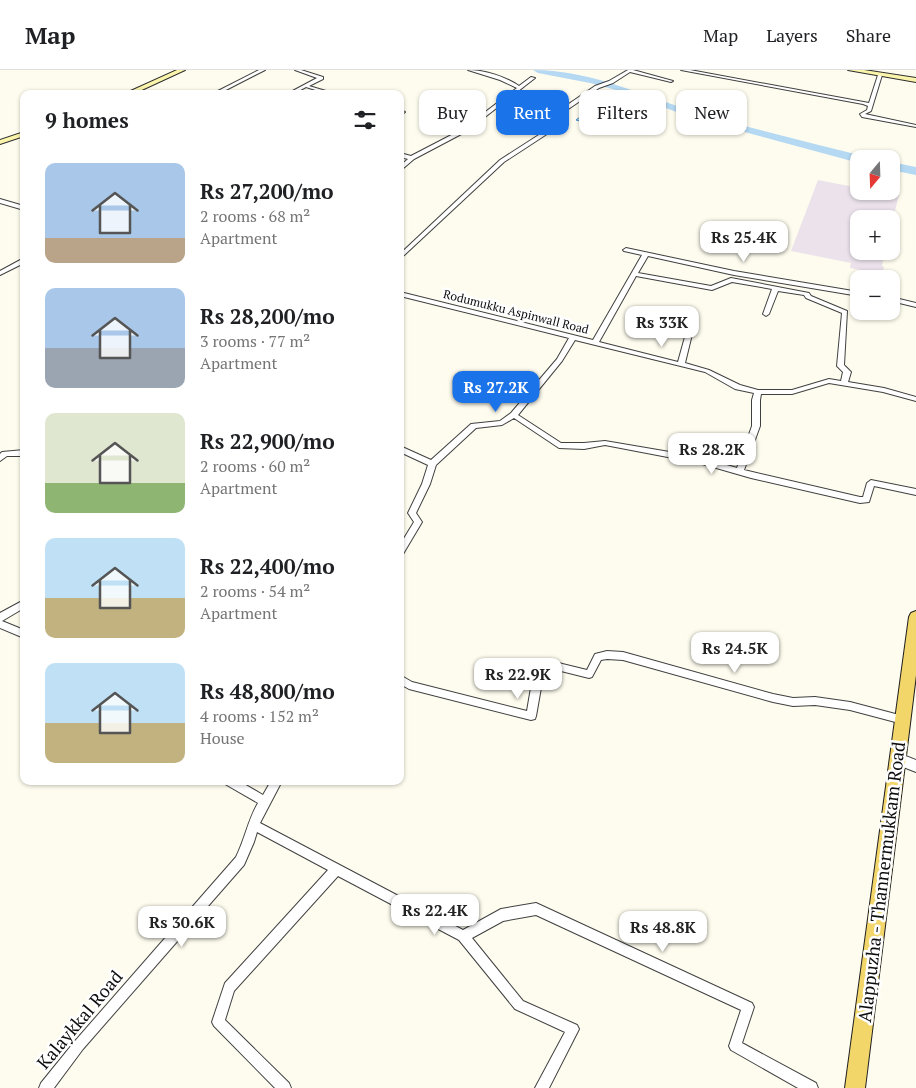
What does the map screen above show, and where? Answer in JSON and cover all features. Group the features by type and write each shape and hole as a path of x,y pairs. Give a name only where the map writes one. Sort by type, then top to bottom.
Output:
{"main road":[{"path":"851,70 916,80"},
{"path":"136,90 177,71"},
{"path":"0,142 20,135"},
{"name":"Alappuzha - Thannermukkam Road","path":"855,1088 916,617"}],"street":[{"path":"222,90 263,70"},
{"path":"296,70 321,78 298,90"},
{"path":"470,70 493,74 519,88"},
{"path":"404,253 502,161 548,131 541,126 543,124 598,87 611,82 631,70 671,80"},
{"path":"683,70 871,105"},
{"path":"880,75 869,111 862,114 864,116 916,126"},
{"path":"404,165 412,158 465,130 533,78"},
{"path":"306,86 320,90"},
{"path":"404,155 412,158"},
{"path":"0,201 20,207"},
{"path":"626,250 734,273 850,292"},
{"path":"596,343 646,254"},
{"path":"0,273 20,262"},
{"path":"635,274 712,288 731,280 776,288 807,294 808,297 822,301 844,312 840,366 847,372 844,383"},
{"path":"766,314 776,288"},
{"name":"Rodumukku Aspinwall Road","path":"404,295 708,371 738,387 758,392 792,392 829,381 884,390 916,399"},
{"path":"900,302 916,305"},
{"path":"681,364 691,326"},
{"path":"404,545 418,522 412,513 417,500 429,482 432,464 474,426 502,424 514,416 560,360 573,338"},
{"path":"740,471 756,426 756,400 758,392"},
{"path":"514,416 559,445 584,446 605,443 699,460 860,500 866,500 871,483 916,492"},
{"path":"404,451 432,464"},
{"path":"0,458 5,454 20,453"},
{"path":"0,618 20,606"},
{"path":"0,624 20,632"},
{"path":"404,681 531,716 537,682 546,664 589,674 598,657 607,655 623,656 773,698 793,702 815,701 850,706 903,720"},
{"path":"898,759 916,766"},
{"path":"236,785 264,802"},
{"name":"Kalaykkal Road","path":"46,1088 79,1045 240,860 264,802 275,785"},
{"path":"254,825 463,936 519,1005 573,1029 542,1088"},
{"path":"284,1088 218,1022 229,988 337,869"},
{"path":"463,936 501,915 536,909 748,1007 735,1046 811,1088"}],"shaded area":[{"path":"818,180 850,186 850,200 898,200 895,210 850,210 850,260 883,260 883,270 850,268 851,263 791,251"}],"waterway":[{"path":"538,70 591,80 620,88 700,117 850,157"},
{"path":"900,168 916,171"}]}
